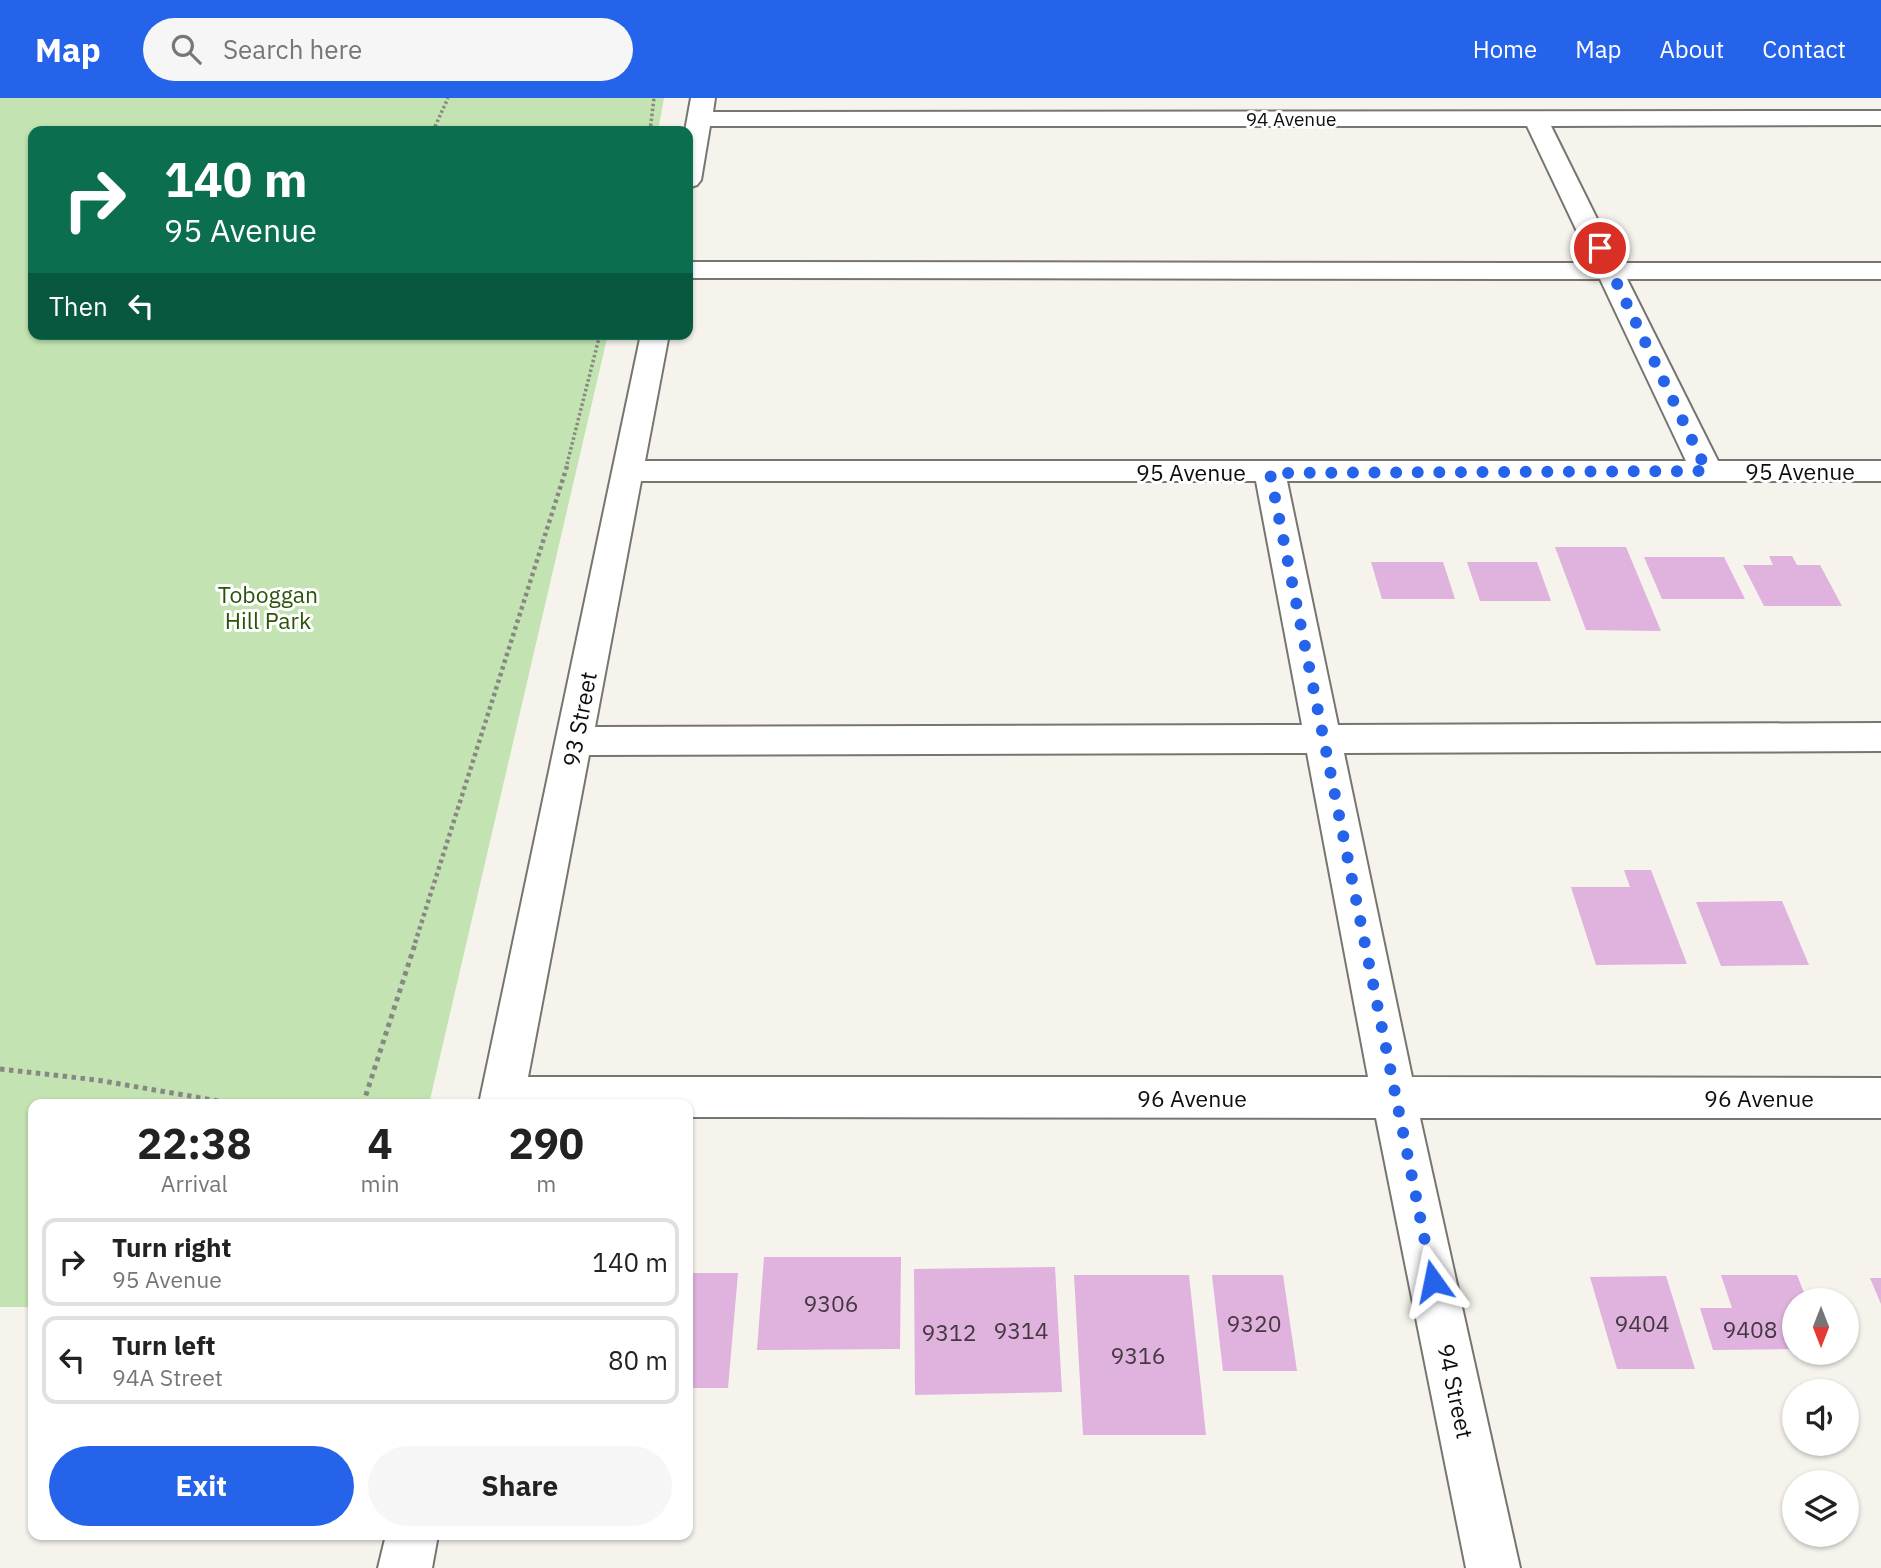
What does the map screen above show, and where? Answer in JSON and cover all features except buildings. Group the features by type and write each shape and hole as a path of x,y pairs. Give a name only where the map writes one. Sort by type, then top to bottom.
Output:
{"street":[{"name":"94 Avenue","path":"702,109 1535,118 1881,118"},
{"path":"693,155 702,109"},
{"path":"1535,118 1707,471"},
{"path":"693,270 1881,271"},
{"name":"93 Street","path":"502,1099 655,340"},
{"name":"95 Avenue","path":"628,471 1881,471"},
{"name":"94 Street","path":"1270,473 1394,1098 1493,1568"},
{"path":"575,741 1881,737"},
{"name":"96 Avenue","path":"693,1100 1881,1098"},
{"path":"405,1568 411,1540"}],"path":[{"path":"435,126 448,98"},
{"path":"650,126 653,98"},
{"path":"365,1099 561,490 598,340"},
{"path":"0,1069 97,1080 207,1099"}],"green space":[{"name":"Toboggan Hill Park","path":"0,98 664,98 659,126 28,126 28,340 607,340 430,1099 28,1099 28,1307 0,1307"}],"route":[{"path":"1433,1281 1270,473 1707,471 1600,248"}]}
